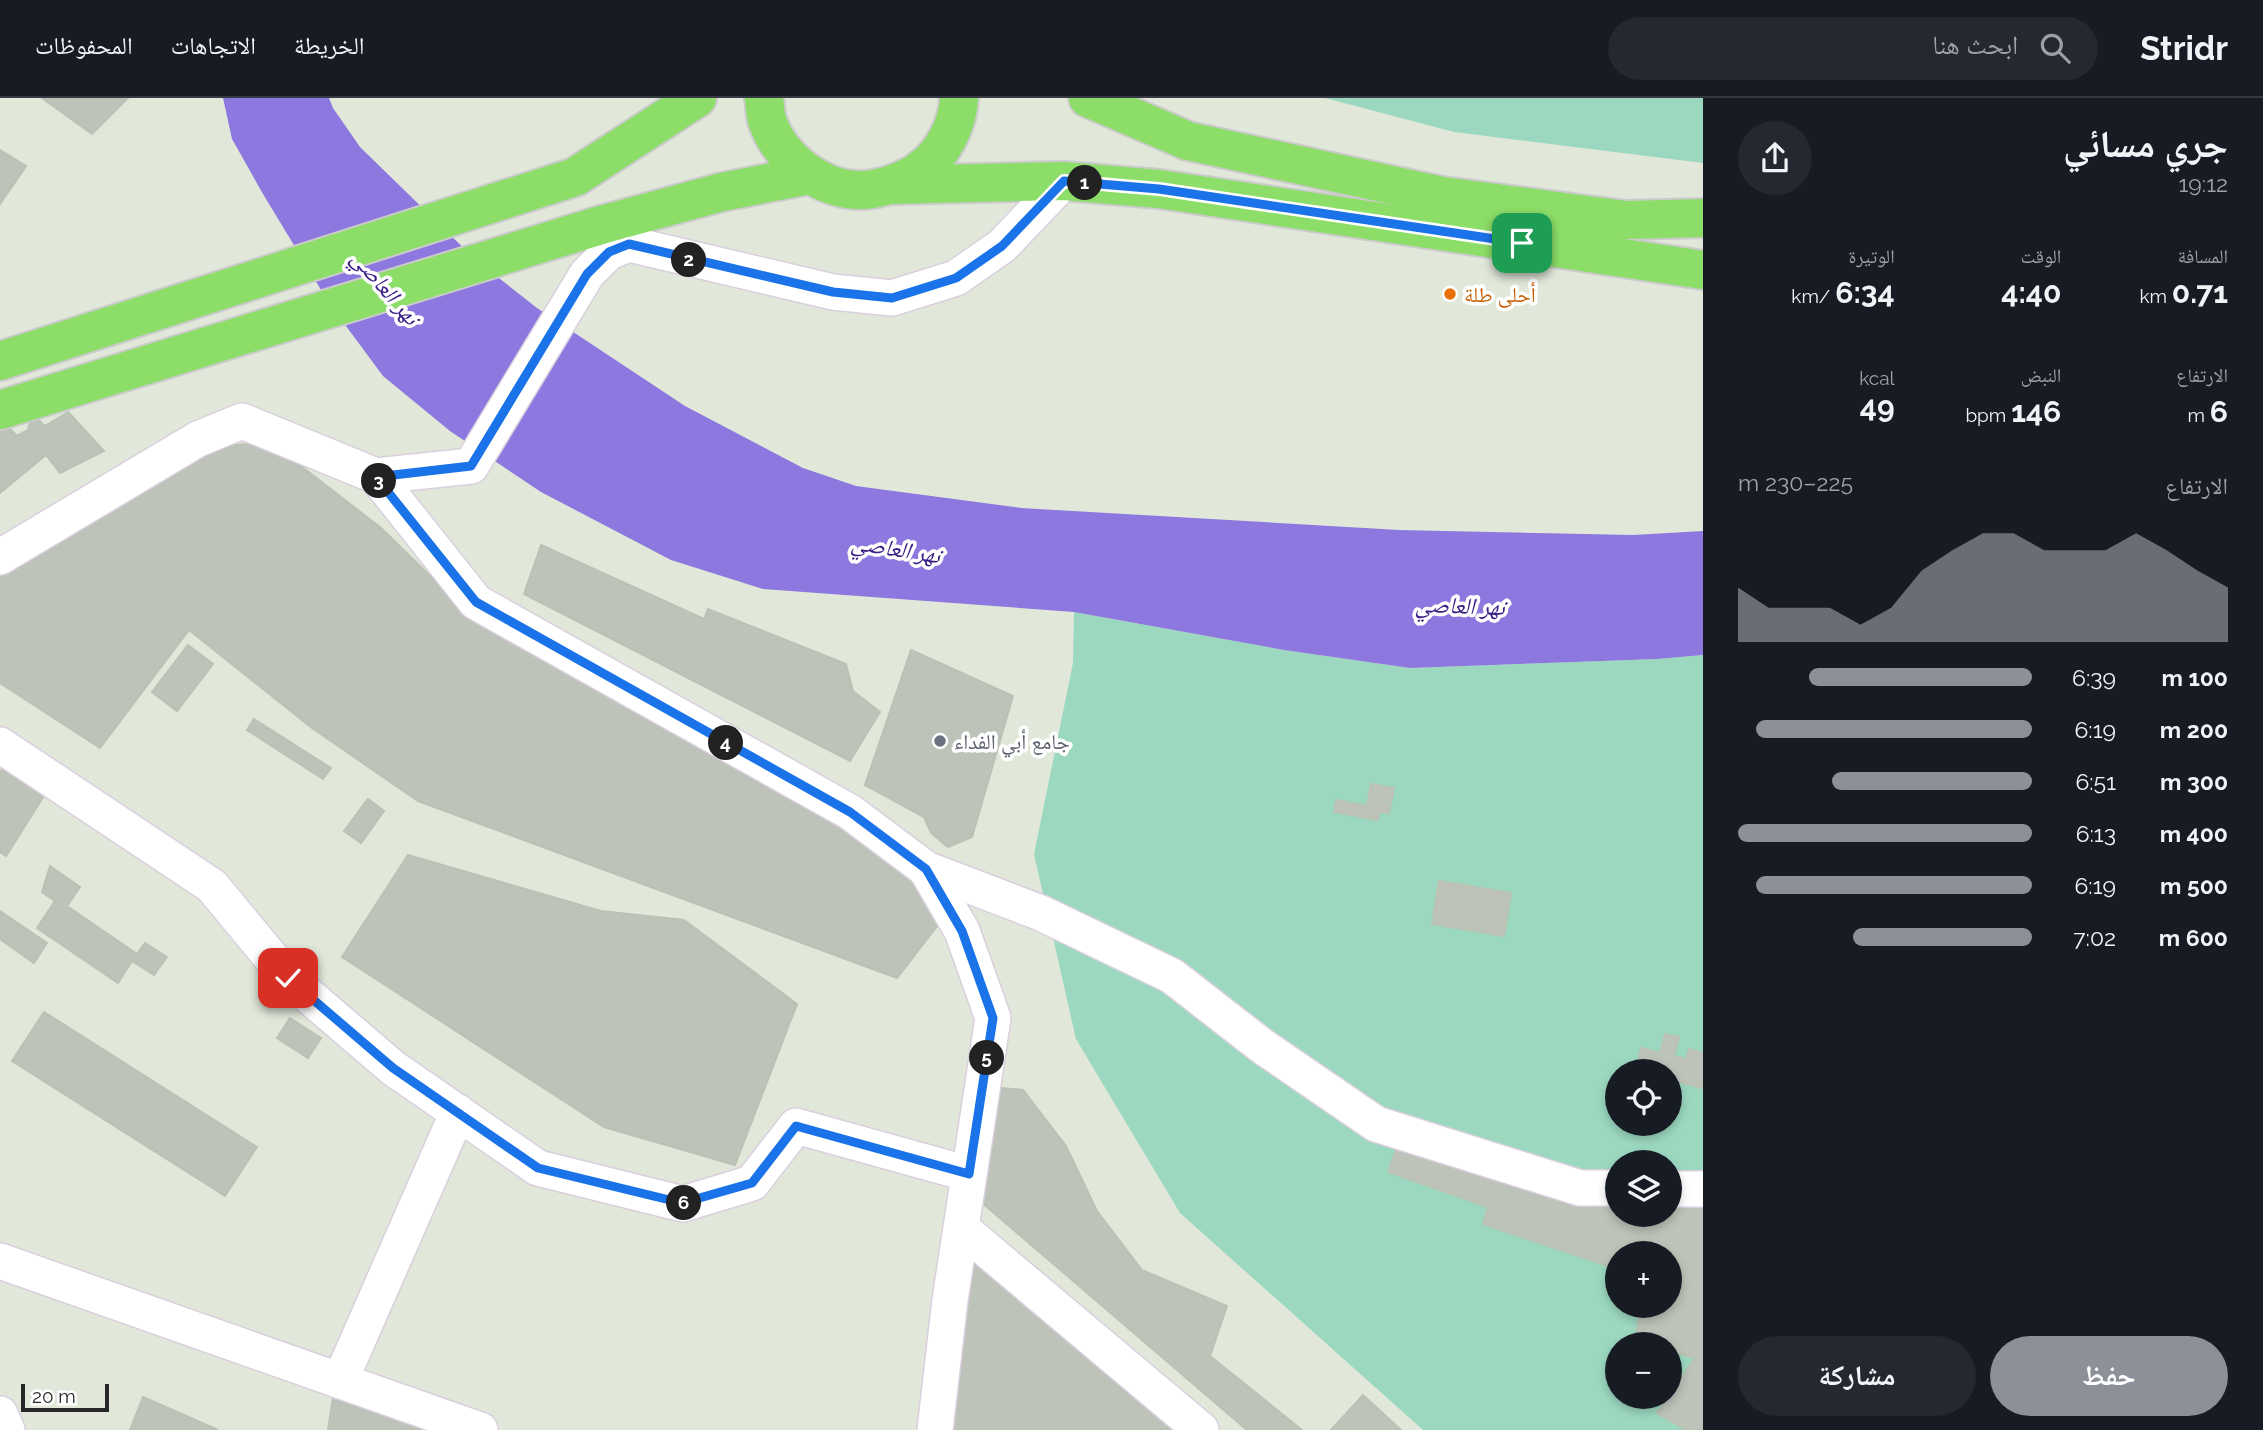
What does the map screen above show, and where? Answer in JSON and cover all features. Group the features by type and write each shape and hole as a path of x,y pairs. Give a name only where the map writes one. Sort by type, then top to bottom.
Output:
{"main road":[{"path":"0,361 575,177 697,98"},
{"path":"764,98 767,119 783,151 809,175 835,186 862,190 890,186 1064,181 1159,189 1703,270"},
{"path":"890,186 921,170 945,144 958,112 958,98"},
{"path":"1088,98 1188,141 1443,196 1626,220 1703,218"},
{"path":"0,410 601,225 722,192 809,175"}],"street":[{"path":"376,477 471,466 587,274 609,252 629,244 833,292 892,298 956,278 1002,246 1064,181"},
{"path":"0,557 198,439 242,421 376,477 476,602 850,812 926,869 1041,913 1172,976 1262,1046 1376,1124 1580,1188 1605,1188"},
{"path":"0,745 212,887 288,978 393,1068 538,1168 682,1203 752,1183 796,1126 969,1174"},
{"path":"926,869 962,931 993,1018 961,1228 935,1430"},
{"path":"340,1381 458,1112"},
{"path":"1682,1189 1703,1189"},
{"path":"961,1228 1201,1430"},
{"path":"0,1261 480,1430"},
{"path":"0,1413 7,1430"}],"green space":[{"path":"1325,98 1703,98 1703,163 1454,132"},
{"path":"1074,612 1284,650 1410,668 1703,655 1703,1430 1423,1430 1180,1213 1076,1039 1034,854 1073,663"}],"water":[{"name":"نهر العاصي","path":"223,98 329,98 360,147 477,261 537,308 685,406 803,468 856,486 1021,508 1399,530 1633,535 1703,531 1703,655 1410,668 1284,650 1074,612 763,589 671,560 541,492 450,431 383,376 329,303 263,194 232,139"}],"building":[{"path":"42,98 128,98 92,134"},
{"path":"0,150 26,166 0,204"},
{"path":"68,412 104,451 60,473 46,455 0,493 0,419 17,436 28,430 32,414 45,426"},
{"path":"270,442 381,528 457,602 843,822 913,875 938,925 897,978 418,801 312,728 189,630 100,748 0,683 0,567 203,448"},
{"path":"541,545 704,619 708,609 846,664 853,691 880,712 850,761 524,594"},
{"path":"188,645 213,664 177,711 152,692"},
{"name":"جامع أبي الفداء","path":"911,650 1013,696 972,837 948,847 931,833 924,817 865,785"},
{"path":"254,719 331,768 323,779 247,730"},
{"path":"3,767 45,794 6,856 0,852 0,773"},
{"path":"1371,784 1394,788 1389,813 1379,812 1378,820 1334,812 1336,800 1367,806"},
{"path":"368,799 384,811 361,843 344,831"},
{"path":"408,855 601,911 684,920 797,1004 735,1165 604,1127 342,957"},
{"path":"50,866 80,887 67,906 137,954 145,943 167,957 154,975 132,961 118,983 37,928 55,901 42,892"},
{"path":"1439,881 1511,893 1504,936 1432,924"},
{"path":"0,911 47,943 34,963 0,939"},
{"path":"44,1012 257,1147 225,1196 12,1061"},
{"path":"290,1018 321,1038 308,1058 277,1038"},
{"path":"1665,1034 1679,1037 1674,1056 1686,1059 1689,1049 1703,1053 1703,1088 1682,1083 1682,1059 1639,1059 1641,1048 1660,1053"},
{"path":"990,1087 1023,1090 1066,1146 1097,1211 1142,1270 1227,1306 1210,1356 1302,1430 1247,1430 973,1195"},
{"path":"1400,1139 1605,1195 1605,1227 1682,1227 1682,1203 1703,1204 1703,1430 1686,1430 1657,1413 1660,1409 1682,1409 1682,1377 1695,1358 1682,1354 1682,1332 1637,1332 1639,1318 1682,1318 1682,1241 1605,1241 1605,1265 1483,1224 1488,1207 1388,1172"},
{"path":"968,1248 1178,1430 948,1430"},
{"path":"334,1390 441,1430 328,1430"},
{"path":"1363,1395 1401,1430 1331,1430"},
{"path":"143,1397 218,1430 130,1430"}],"place":[{"name":"أحلى طلة","path":"1450,294"},
{"name":"جامع أبي الفداء","path":"940,741"}],"route":[{"path":"288,978 393,1068 538,1168 682,1203 752,1183 796,1126 969,1174 993,1018 962,931 926,869 850,812 476,602 376,477 471,466 587,274 609,252 629,244 833,292 892,298 956,278 1002,246 1064,181 1159,189 1522,243"}]}
